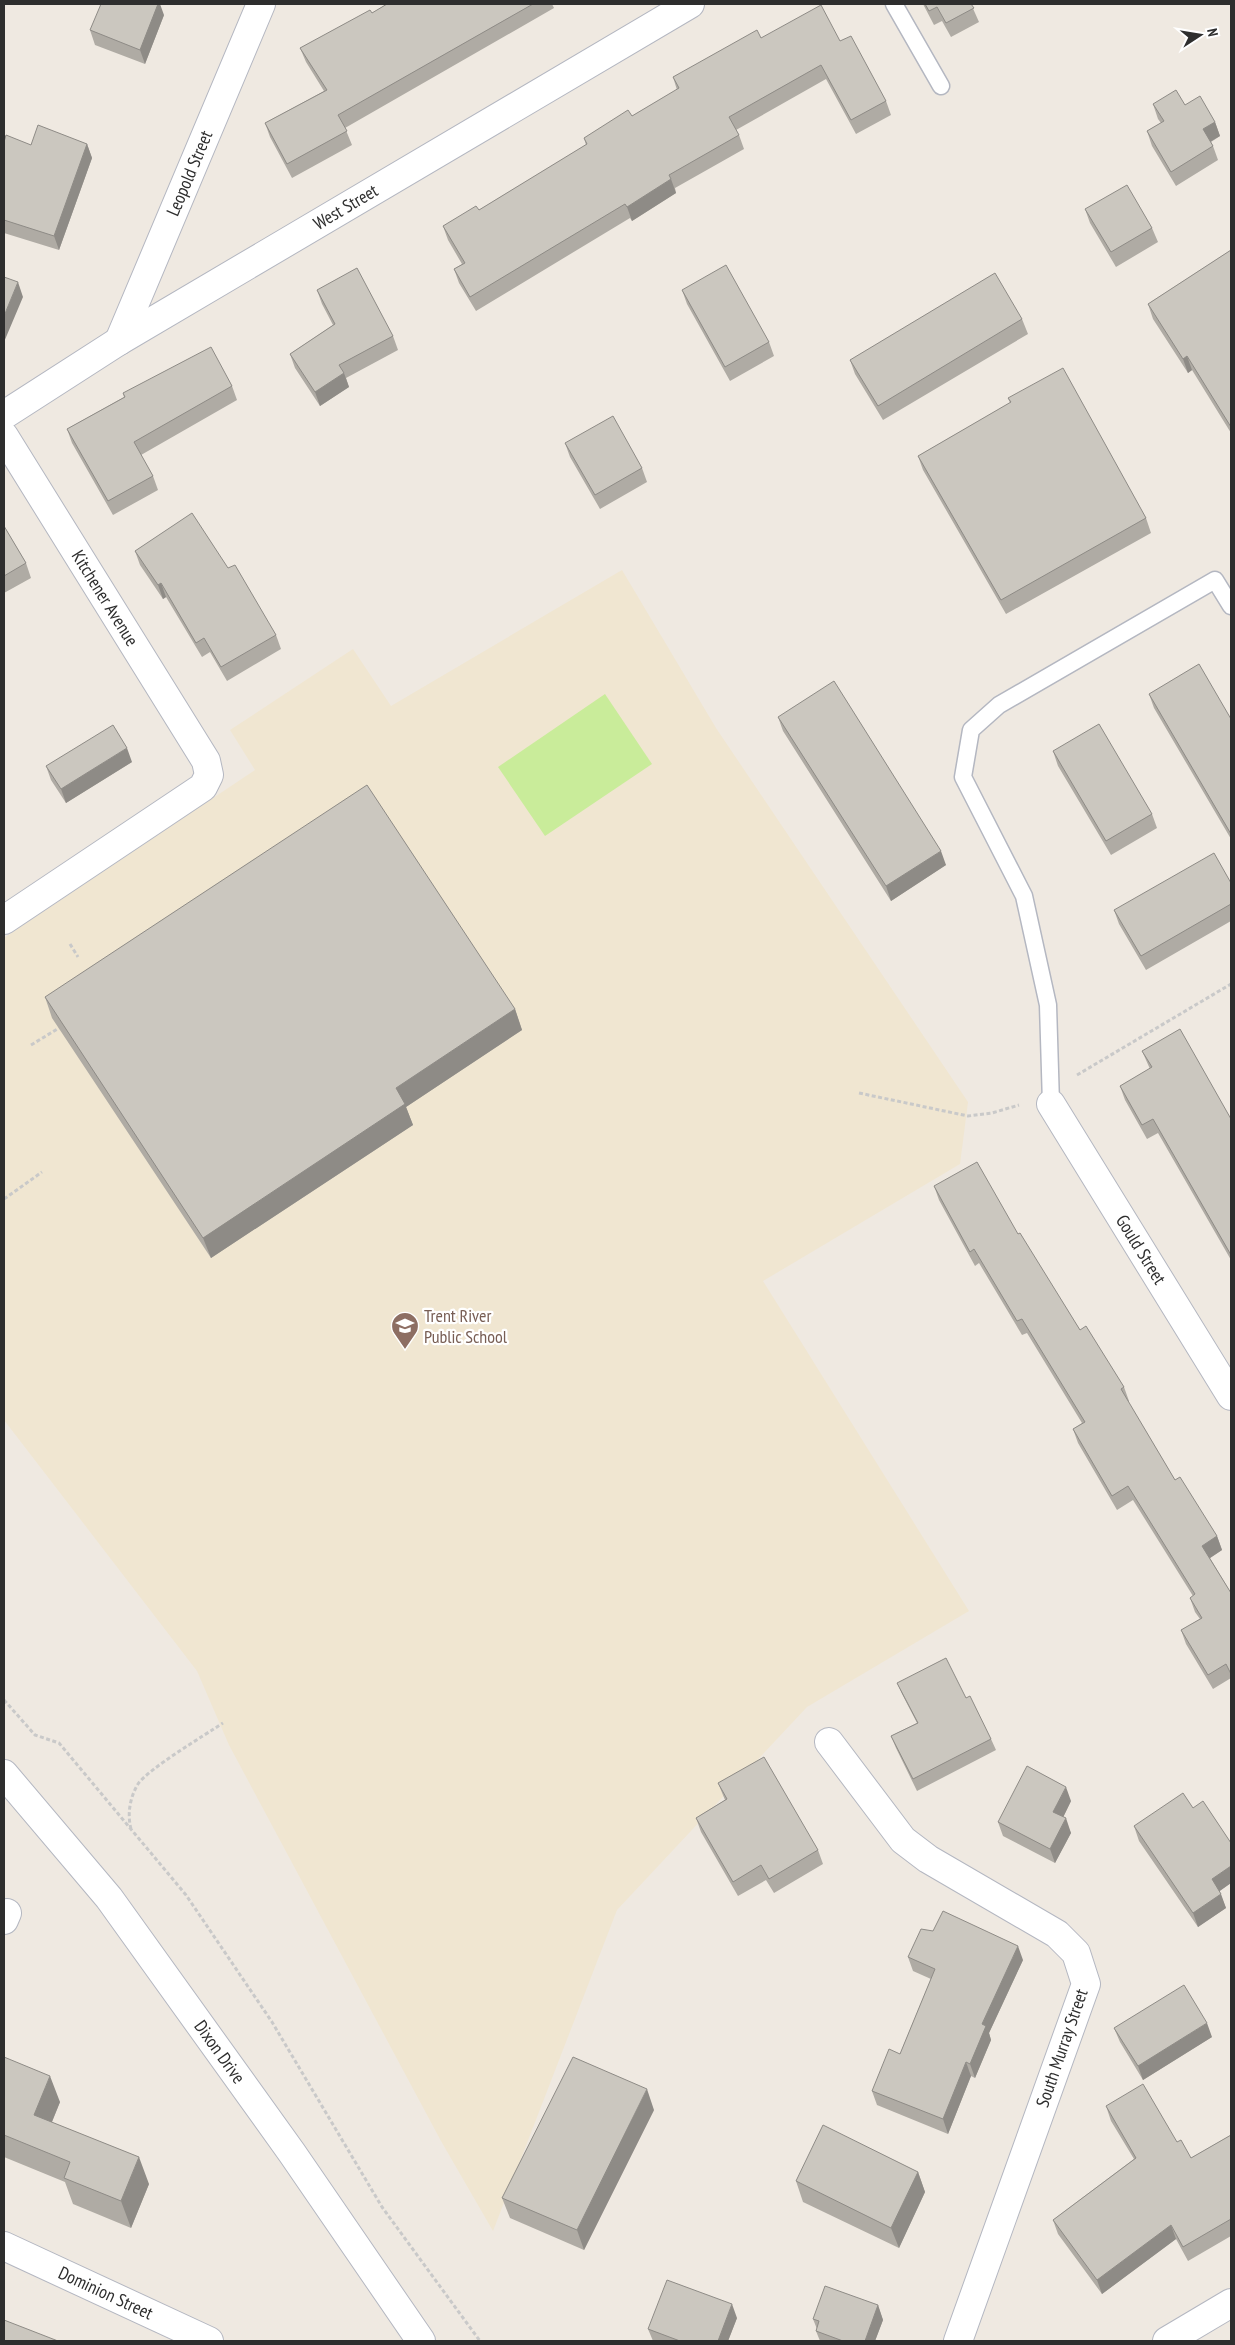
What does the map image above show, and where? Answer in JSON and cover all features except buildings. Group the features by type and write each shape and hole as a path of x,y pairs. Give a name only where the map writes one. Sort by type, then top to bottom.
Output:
{"street":[{"name":"Leopold Street","path":"118,340 261,4"},
{"name":"West Street","path":"4,415 118,340 690,4"},
{"name":"Kitchener Avenue","path":"4,436 206,761 209,776 203,788 4,920"},
{"name":"Gould Street","path":"1051,1104 1231,1396"},
{"name":"South Murray Street","path":"829,1742 903,1840 928,1859 1057,1934 1076,1953 1086,1984 958,2341"},
{"name":"Dixon Drive","path":"4,1774 109,1898 292,2153 420,2341"},
{"name":"Dominion Street","path":"4,2246 208,2341"},
{"path":"1167,2341 1231,2303"}],"lane":[{"path":"894,4 941,86"},
{"path":"1051,1104 1048,1005 1024,896 963,777 971,730 999,705 1216,580 1231,606"}],"path":[{"path":"70,944 78,957"},
{"path":"32,1045 58,1028"},
{"path":"4,1199 42,1172"},
{"path":"4,1700 35,1735 59,1743 186,1895 272,2022 382,2207 480,2341"},
{"path":"132,1832 129,1822 130,1799 139,1782 223,1723"}],"shaded area":[{"name":"Trent River Public School","path":"622,570 716,728 968,1102 960,1164 763,1281 969,1611 807,1707 617,1910 493,2231 441,2141 229,1745 197,1671 4,1420 4,938 255,770 230,730 353,649 391,706"}],"green space":[{"path":"605,694 652,764 545,836 498,767"}],"place":[{"name":"Trent River Public School","path":"405,1350"}]}
